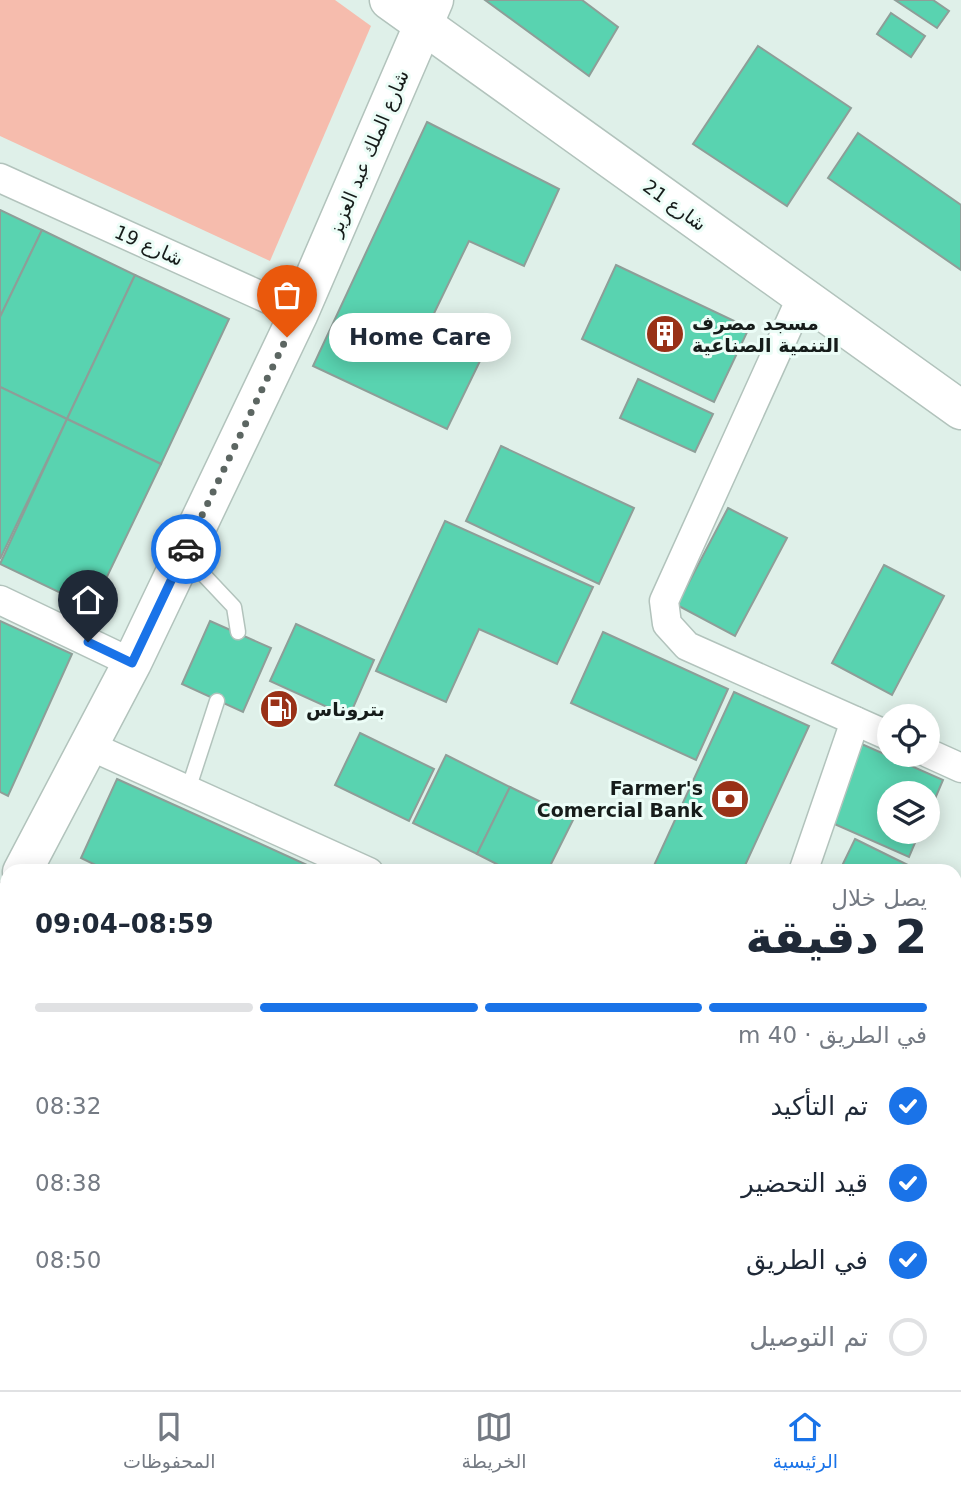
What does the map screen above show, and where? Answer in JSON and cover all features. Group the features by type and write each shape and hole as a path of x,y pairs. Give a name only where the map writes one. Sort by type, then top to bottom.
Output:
{"street":[{"name":"شارع 21","path":"388,0 429,12 802,296 961,410"},
{"name":"شارع الملك عبد العزيز","path":"26,864 132,663 299,313 429,12"},
{"name":"شارع 19","path":"0,178 299,313"},
{"path":"802,296 664,601 667,624 687,646 877,731"},
{"path":"0,600 132,663"},
{"path":"803,864 855,721"},
{"path":"88,745 351,864"},
{"path":"940,759 961,768"}],"lane":[{"path":"184,554 234,607 238,632"},
{"path":"188,790 217,701"}],"shaded area":[{"path":"0,0 335,0 371,26 270,261 0,136"}],"building":[{"path":"485,0 582,0 618,27 589,76"},
{"path":"895,0 933,0 949,11 937,28"},
{"path":"891,13 925,36 911,57 877,34"},
{"path":"758,46 851,108 787,206 693,144"},
{"path":"427,122 559,189 524,266 469,241 424,334 480,361 447,429 313,366"},
{"path":"858,133 961,205 961,270 828,178"},
{"path":"0,210 42,230 0,317"},
{"path":"42,230 135,275 67,419 0,387 0,317"},
{"name":"مسجد مصرف التنمية الصناعية","path":"616,265 749,328 714,402 582,339"},
{"path":"135,275 229,319 161,464 67,419"},
{"path":"638,379 713,414 695,452 620,418"},
{"path":"0,387 67,419 0,559"},
{"path":"67,419 161,464 92,608 0,564"},
{"path":"501,446 634,508 599,584 466,521"},
{"path":"728,508 787,538 735,636 677,605"},
{"path":"445,521 593,587 557,664 479,629 446,702 376,671"},
{"path":"884,565 944,596 892,695 832,663"},
{"path":"0,621 72,654 8,796 0,792"},
{"path":"210,621 271,648 243,712 182,684"},
{"path":"296,624 374,660 349,717 270,681"},
{"path":"603,632 728,689 696,760 571,703"},
{"name":"Farmer's Comercial Bank","path":"734,692 809,726 746,864 655,864"},
{"path":"360,733 434,769 409,821 335,785"},
{"path":"857,742 877,751 877,767 914,767 943,780 940,787 940,781 877,781 877,843 823,819"},
{"path":"446,755 510,787 477,854 413,823"},
{"path":"117,779 305,864 93,864 81,858"},
{"path":"510,787 574,818 551,864 496,864 477,854"},
{"path":"855,839 906,864 843,864"},
{"path":"880,844 914,844 909,857"}],"way so far":[{"path":"186,549 287,337"}],"place":[{"name":"مسجد مصرف التنمية الصناعية","path":"665,334"},
{"name":"Home Care","path":"287,337"},
{"name":"بتروناس","path":"279,709"},
{"name":"Farmer's Comercial Bank","path":"730,799"}],"route":[{"path":"88,642 132,663 186,549"}]}
